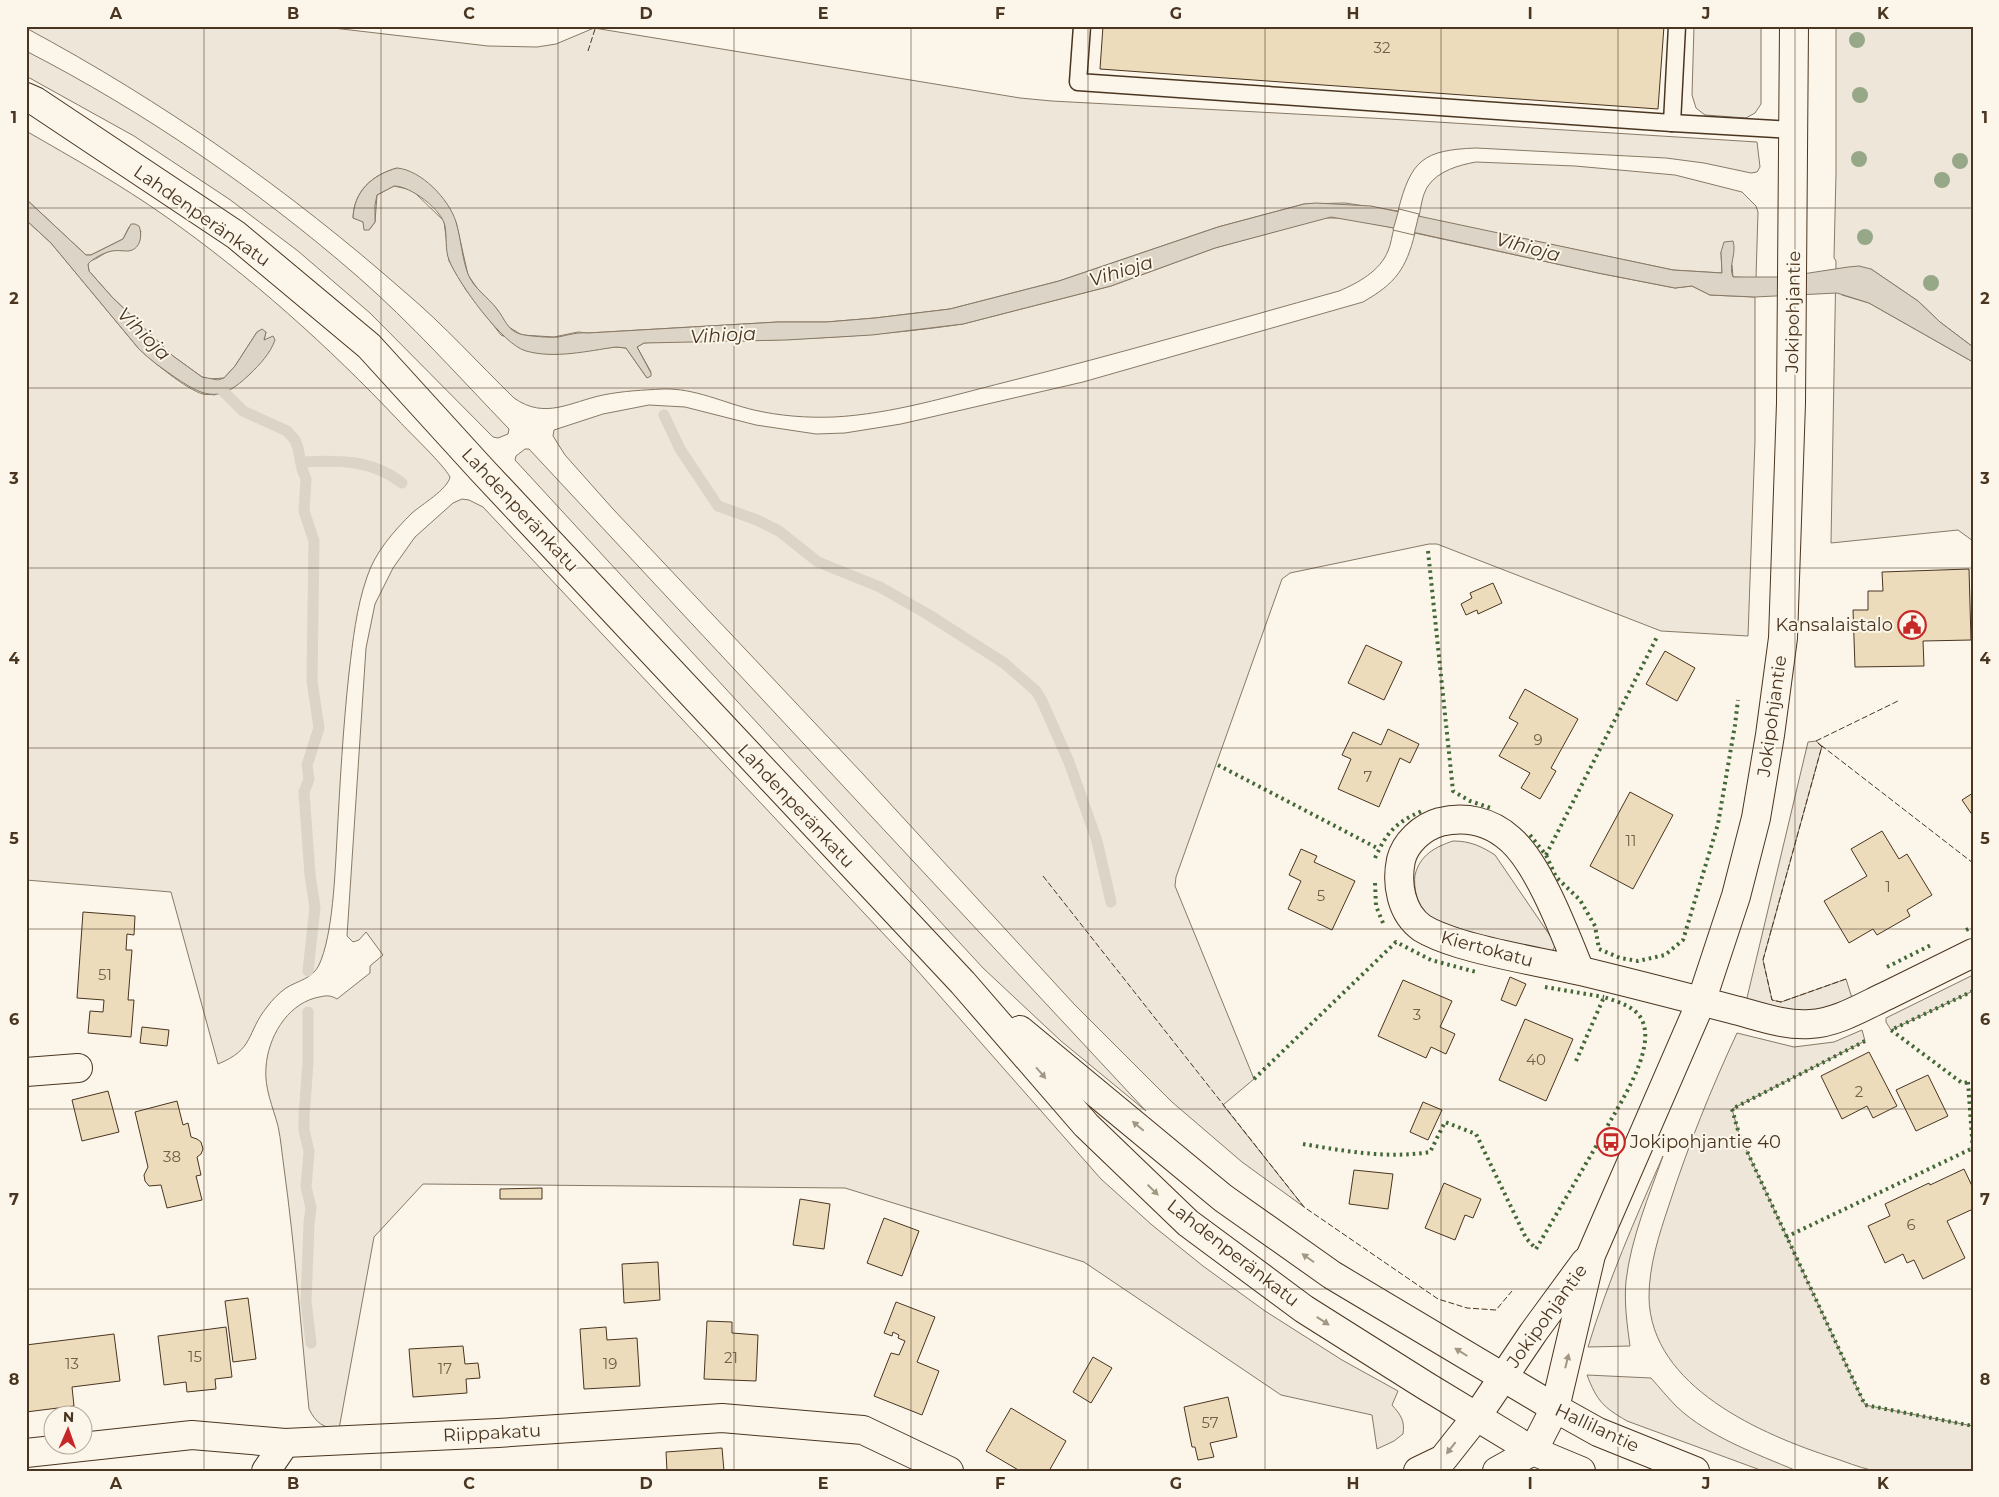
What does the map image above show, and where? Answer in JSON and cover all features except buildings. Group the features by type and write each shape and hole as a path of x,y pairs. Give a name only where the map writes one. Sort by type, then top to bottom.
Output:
{"main road":[{"name":"Jokipohjantie","path":"1533,1452 1555,1408 1590,1255 1701,1002 1736,896 1756,818 1770,735 1783,638 1794,242 1794,26"},
{"name":"Lahdenperänkatu","path":"26,97 36,100 236,235 369,346 481,469 963,983 1086,1125 1188,1223 1304,1309 1477,1416"},
{"name":"Kiertokatu","path":"1580,971 1545,890 1531,865 1511,839 1493,827 1475,820 1457,819 1437,823 1429,827 1410,843 1402,858 1399,877 1406,911 1420,927 1436,936 1487,952 1580,971 1773,1020 1811,1024 1854,1012 1973,953"},
{"name":"Lahdenperänkatu","path":"963,983 1125,1115 1223,1198 1332,1275 1503,1377"},
{"path":"26,1072 78,1068"},
{"name":"Jokipohjantie","path":"1418,1471 1443,1459 1477,1416 1590,1255"},
{"name":"Hallilantie","path":"1503,1377 1598,1432 1695,1471"},
{"path":"1477,1416 1533,1452 1581,1471"},
{"name":"Riippakatu","path":"26,1453 192,1435 285,1443 498,1433 722,1418 863,1430 949,1471"},
{"path":"266,1471 285,1443"},
{"path":"1496,1471 1533,1452"}],"lane":[{"path":"1082,26 1078,82 1794,130"},
{"path":"1672,123 1677,26"}],"shaded area":[{"path":"26,26 316,26 488,46 537,47 556,44 594,28 1020,98 1757,142 1760,167 1757,172 1751,173 1704,163 1666,158 1476,148 1458,149 1431,155 1414,169 1408,180 1398,211 1345,203 1304,204 1218,227 1059,281 950,309 826,322 778,322 578,332 554,337 522,335 507,326 497,309 477,288 468,275 456,222 397,168 372,180 361,192 357,200 353,218 362,221 369,230 375,222 377,195 394,186 412,190 444,221 449,261 466,290 501,335 547,354 616,347 626,348 647,378 651,372 637,347 644,343 823,338 879,334 963,324 1111,286 1215,248 1324,218 1345,218 1394,228 1388,251 1380,265 1368,276 1339,291 1173,338 899,408 834,417 794,416 754,410 686,391 663,389 603,395 547,409 536,408 514,398 420,305 362,255 271,183 176,117 77,56 26,28"},
{"path":"1694,26 1761,26 1761,104 1755,113 1746,118 1705,115 1696,108 1692,95"},
{"path":"1836,26 1973,26 1973,347 1940,322 1918,301 1871,269 1842,295 1869,303 1973,362 1973,541 1958,530 1831,543 1836,261 1834,258"},
{"path":"26,51 70,74 156,126 240,183 280,213 357,276 416,331 509,429 508,434 498,438 493,437 370,313 298,251 229,199 134,136 26,76"},
{"path":"26,131 97,172 148,205 197,239 258,287 372,393 441,465 450,477 444,487 412,513 386,542 370,568 363,589 355,625 347,694 330,921 324,952 319,965 309,976 286,988 276,997 260,1016 244,1046 230,1058 218,1064 171,892 26,880 26,220 51,243 139,349 152,361 196,391 215,395 264,340 266,332 257,332 235,366 224,378 209,379 202,377 173,356 112,297 89,271 88,264 90,261 107,252 128,250 137,246 141,231 129,227 123,239 91,255 86,255 26,199"},
{"path":"1476,162 1575,166 1675,175 1742,192 1756,206 1758,212 1756,278 1733,277 1732,265 1721,252 1722,273 1673,270 1419,217 1424,193 1437,176 1449,170"},
{"path":"1415,233 1675,288 1692,286 1710,295 1755,297 1755,441 1748,636 1661,631 1437,544 1429,544 1290,573 1282,579 1176,877 1175,886 1254,1079 1223,1105 1304,1207 1242,1162 1172,1102 1074,1004 863,774 613,509 565,455 553,436 554,430 603,414 649,405 685,407 756,425 816,434 845,433 901,424 1083,382 1363,302 1384,288 1398,274 1408,256"},
{"path":"525,449 529,449 1146,1111 1061,1041 983,968 515,460 516,456"},
{"path":"462,499 469,500 483,507 909,961 1101,1179 1152,1225 1203,1266 1265,1311 1342,1360 1398,1391 1392,1405 1402,1418 1403,1434 1394,1441 1377,1449 1372,1415 1281,1395 1084,1262 845,1188 423,1184 374,1237 339,1429 324,1426 317,1421 309,1409 288,1198 278,1126 266,1082 267,1056 280,1025 295,1008 315,998 329,996 337,999 370,973 370,966 383,955 366,932 359,940 353,942 347,936 366,648 375,604 393,568 415,537 453,503"},
{"path":"1816,741 1822,746 1763,960 1772,1000 1781,1002 1846,979 1852,998 1824,1008 1800,1011 1746,1002 1808,742"},
{"path":"1453,841 1475,845 1495,855 1553,940 1555,946 1553,950 1548,952 1466,933 1436,922 1427,915 1421,907 1416,891 1415,875 1417,868 1429,853"},
{"path":"1973,975 1973,991 1891,1030 1886,1022 1886,1018"},
{"path":"1862,1030 1865,1041 1732,1109 1739,1134 1865,1405 1973,1426 1973,1471 1874,1471 1775,1436 1715,1403 1689,1381 1668,1357 1654,1329 1649,1285 1658,1239 1692,1139 1737,1033 1794,1047 1834,1042"},
{"path":"1663,1156 1641,1217 1628,1265 1625,1297 1630,1346 1588,1347 1613,1274"},
{"path":"1587,1375 1651,1378 1677,1407 1718,1436 1797,1471 1763,1471 1627,1421 1606,1407 1594,1391"}],"water":[{"name":"Vihioja","path":"397,168 415,174 441,195 456,222 464,262 468,274 477,289 497,309 512,330 527,335 555,337 580,333 778,322 826,322 950,309 1059,281 1218,227 1304,204 1316,203 1371,206 1673,270 1722,273 1721,252 1724,242 1733,241 1734,250 1731,268 1733,277 1783,277 1859,266 1871,269 1918,301 1940,322 1973,347 1973,362 1869,303 1837,293 1755,297 1710,295 1692,286 1675,288 1394,228 1331,217 1215,248 1111,286 963,324 872,335 786,340 644,343 637,347 651,373 651,376 647,378 626,348 616,347 571,354 548,354 526,351 516,346 494,326 471,297 449,260 443,220 432,206 417,194 394,186 377,195 375,222 369,230 364,230 363,222 353,218 354,208 361,192 372,180"},
{"name":"Vihioja","path":"26,199 86,255 91,255 123,239 131,224 139,226 140,242 135,248 128,251 114,251 102,254 88,264 89,271 112,297 173,356 202,377 218,380 224,378 235,366 257,332 262,329 266,332 264,340 273,336 275,340 270,350 261,363 240,383 222,393 205,393 187,385 139,349 51,243 26,220"}],"pier":[{"path":"1399,209 1419,214 1414,235 1393,230"}],"waterway":[{"path":"218,386 243,411 287,431 295,440 306,479 304,511 314,541 312,681 319,728 307,765 309,779 304,792 310,875 315,907 308,971"},
{"path":"664,415 680,449 718,506 757,520 779,531 818,562 880,587 929,615 1004,663 1036,691 1069,762 1097,841 1111,902"},
{"path":"301,462 341,461 366,465 378,469 402,483"},
{"path":"308,1012 308,1062 304,1130 309,1152 306,1187 311,1208 306,1302 311,1343"}],"hedge":[{"path":"1428,551 1453,791 1470,801 1491,808"},
{"path":"1546,855 1657,637"},
{"path":"1530,835 1546,855 1556,877 1580,900 1595,926 1599,949 1620,958 1638,961 1665,955 1683,940 1718,824 1738,700"},
{"path":"1218,765 1379,849"},
{"path":"1375,858 1393,829 1398,824 1422,811"},
{"path":"1375,883 1376,906 1383,923"},
{"path":"1966,930 1973,927"},
{"path":"1254,1079 1396,942 1431,960 1476,972"},
{"path":"1887,967 1933,944"},
{"path":"1545,987 1604,997"},
{"path":"1973,991 1891,1030 1962,1083 1973,1082"},
{"path":"1576,1061 1604,997 1625,1005 1636,1012 1643,1023 1645,1037 1643,1053 1630,1086 1607,1127"},
{"path":"1865,1041 1732,1109 1739,1134 1865,1405 1973,1426"},
{"path":"1968,1082 1973,1151"},
{"path":"1303,1144 1366,1153 1398,1155 1430,1152 1445,1122 1476,1134 1526,1238 1536,1249 1598,1143"},
{"path":"1786,1237 1971,1149"}],"fence":[{"path":"588,51 596,26"},
{"path":"1822,747 1816,741 1900,700"},
{"path":"1846,979 1781,1002 1772,1000 1763,960 1822,746 1973,863"},
{"path":"1043,876 1304,1207 1438,1299 1467,1308 1496,1310 1512,1291"}],"place":[{"name":"Kansalaistalo","path":"1912,625"},
{"name":"Jokipohjantie 40","path":"1611,1142"}]}
